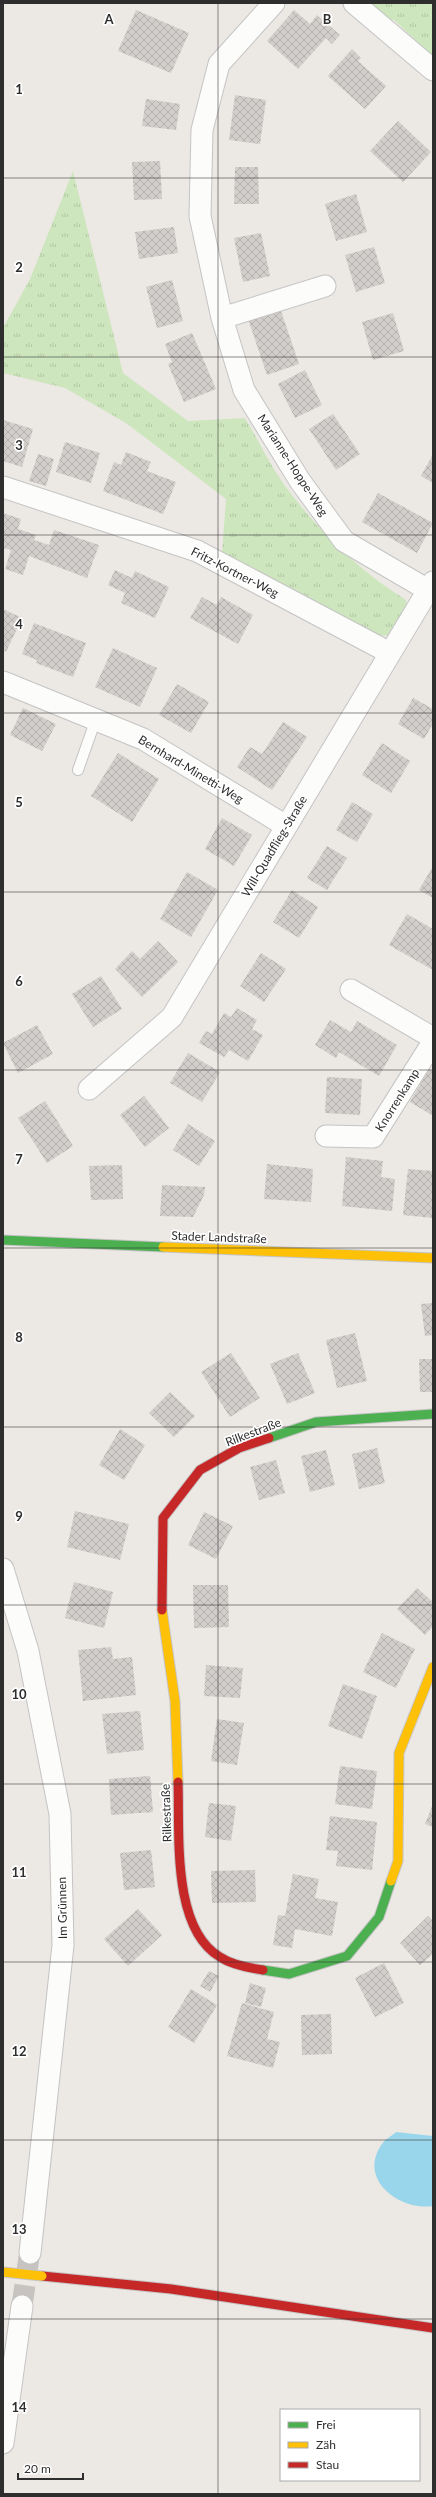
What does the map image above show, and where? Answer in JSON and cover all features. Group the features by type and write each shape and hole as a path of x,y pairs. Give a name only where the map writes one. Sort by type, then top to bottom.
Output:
{"street":[{"name":"Marianne-Hoppe-Weg","path":"274,3 219,64 202,130 200,216 222,318 244,390 300,481 344,541 431,586"},
{"path":"354,3 433,70"},
{"path":"222,318 326,286"},
{"name":"Fritz-Kortner-Weg","path":"3,487 197,551 390,653"},
{"name":"Will-Quadflieg-Straße","path":"89,1089 172,1017 431,586"},
{"name":"Bernhard-Minetti-Weg","path":"3,682 143,739 286,826"},
{"path":"351,990 433,1038"},
{"name":"Knorrenkamp","path":"326,1136 373,1138 433,1042"},
{"name":"Stader Landstraße","path":"3,1240 433,1258"},
{"name":"Rilkestraße","path":"433,1414 316,1422 239,1448 200,1470 163,1518 162,1616 174,1701 182,1890 188,1917 198,1935 219,1957 246,1967 289,1974 347,1956 379,1917 398,1861 399,1753 433,1667"},
{"name":"Im Grünnen","path":"3,1569 28,1651 60,1814 63,1945 30,2253"},
{"path":"3,2272 171,2288 433,2328"},
{"path":"3,2444 22,2306"}],"lane":[{"path":"78,770 96,719"}],"green space":[{"path":"366,3 433,3 433,57 394,20 383,19"},
{"path":"73,171 123,373 188,421 245,418 285,486 325,534 356,563 389,589 406,600 407,608 389,636 363,633 222,554 226,499 126,423 65,388 3,373 3,328 30,279"}],"water":[{"path":"396,2132 433,2136 433,2206 420,2206 395,2198 385,2190 378,2180 375,2169 376,2157 383,2142"}],"building":[{"path":"136,10 189,33 171,73 118,51"},
{"path":"294,10 310,24 317,15 340,35 332,44 326,38 298,69 267,41"},
{"path":"352,49 361,58 358,61 386,86 365,109 328,76"},
{"path":"235,95 266,100 260,144 229,140"},
{"path":"146,99 180,104 176,130 142,126"},
{"path":"398,121 431,152 403,182 370,151"},
{"path":"160,161 162,199 134,200 132,162"},
{"path":"235,167 258,167 259,204 234,204"},
{"path":"356,194 367,232 336,241 325,204"},
{"path":"174,227 178,253 139,259 135,232"},
{"path":"261,233 270,276 243,282 234,238"},
{"path":"374,247 385,283 356,292 345,255"},
{"path":"172,280 183,321 157,328 146,287"},
{"path":"280,308 299,364 267,375 248,319"},
{"path":"393,313 404,351 373,360 362,322"},
{"path":"192,333 216,389 184,402 168,364 172,362 165,344"},
{"path":"305,370 322,405 295,418 278,384"},
{"path":"333,414 360,454 336,470 309,429"},
{"path":"3,420 33,429 22,467 3,461"},
{"path":"65,442 100,453 91,483 56,472"},
{"path":"126,452 151,462 147,471 176,482 163,514 103,491 114,462 121,465"},
{"path":"38,454 54,459 46,486 29,481"},
{"path":"433,454 433,483 421,476"},
{"path":"378,493 433,523 417,553 362,522"},
{"path":"3,513 21,519 18,529 36,535 34,540 49,545 54,530 99,545 87,578 29,556 23,575 5,569 11,550 3,548"},
{"path":"115,570 132,578 135,571 169,587 155,618 121,603 125,593 108,585"},
{"path":"202,597 217,605 221,597 253,615 238,644 190,618"},
{"path":"3,609 22,618 6,652 3,650"},
{"path":"34,623 86,643 73,677 36,663 37,660 22,654"},
{"path":"113,648 157,668 140,707 95,687"},
{"path":"177,684 209,702 191,733 159,715"},
{"path":"413,698 433,709 433,724 424,739 398,724"},
{"path":"23,708 56,724 42,751 10,735"},
{"path":"283,722 307,737 272,790 237,767 250,747 262,754"},
{"path":"382,743 410,761 391,793 362,775"},
{"path":"118,753 159,779 132,822 91,796"},
{"path":"352,802 373,814 357,842 336,830"},
{"path":"222,818 252,835 234,866 205,849"},
{"path":"327,846 347,858 327,890 307,878"},
{"path":"433,866 433,898 419,890"},
{"path":"187,872 218,890 191,937 160,919"},
{"path":"292,890 318,907 299,938 273,922"},
{"path":"407,914 433,929 433,970 389,945"},
{"path":"158,941 178,962 142,997 115,969 132,951 140,959"},
{"path":"261,953 286,969 264,1002 240,986"},
{"path":"101,976 122,1009 93,1027 72,994"},
{"path":"237,1008 257,1020 252,1029 263,1035 248,1061 229,1050 224,1057 199,1043 206,1031 212,1034 224,1013 231,1017"},
{"path":"330,1020 351,1032 357,1021 397,1045 379,1076 339,1052 336,1058 315,1045"},
{"path":"37,1025 53,1054 18,1073 3,1043"},
{"path":"188,1053 220,1072 202,1102 170,1083"},
{"path":"429,1069 433,1072 433,1116 410,1102"},
{"path":"327,1077 362,1079 360,1115 325,1113"},
{"path":"144,1096 169,1128 145,1147 120,1115"},
{"path":"45,1101 73,1146 47,1163 18,1118"},
{"path":"188,1124 215,1141 199,1166 173,1150"},
{"path":"346,1157 383,1161 381,1177 395,1179 392,1211 342,1206"},
{"path":"267,1164 313,1169 311,1202 264,1199"},
{"path":"122,1165 123,1199 91,1200 89,1166"},
{"path":"408,1169 433,1171 433,1218 403,1215"},
{"path":"162,1185 205,1187 204,1195 193,1217 160,1216"},
{"path":"433,1303 433,1335 425,1336 421,1304"},
{"path":"355,1333 367,1381 337,1388 326,1340"},
{"path":"231,1353 260,1398 230,1417 201,1372"},
{"path":"298,1353 315,1393 287,1404 270,1364"},
{"path":"419,1359 433,1359 433,1392 420,1392"},
{"path":"170,1392 195,1416 174,1437 149,1413"},
{"path":"120,1429 145,1445 124,1480 99,1465"},
{"path":"377,1448 385,1483 359,1489 352,1454"},
{"path":"326,1450 335,1485 310,1492 301,1456"},
{"path":"276,1460 285,1493 259,1500 250,1467"},
{"path":"75,1511 129,1524 120,1560 67,1547"},
{"path":"204,1512 233,1526 216,1559 188,1545"},
{"path":"74,1582 113,1592 104,1628 65,1618"},
{"path":"193,1585 228,1585 229,1627 194,1628"},
{"path":"417,1588 433,1602 433,1626 425,1635 397,1609"},
{"path":"382,1633 415,1649 396,1688 363,1672"},
{"path":"111,1647 113,1659 132,1657 136,1695 83,1701 78,1650"},
{"path":"206,1665 243,1668 240,1698 204,1696"},
{"path":"343,1684 377,1696 362,1739 328,1726"},
{"path":"140,1711 144,1750 107,1754 102,1714"},
{"path":"217,1719 244,1723 237,1765 211,1761"},
{"path":"340,1766 377,1771 372,1809 335,1804"},
{"path":"150,1776 153,1812 111,1815 109,1779"},
{"path":"209,1803 236,1806 231,1841 205,1837"},
{"path":"433,1804 433,1827 425,1824"},
{"path":"330,1816 377,1822 372,1870 336,1866 338,1851 326,1850"},
{"path":"151,1850 155,1887 124,1890 120,1853"},
{"path":"255,1870 256,1902 212,1903 211,1871"},
{"path":"293,1874 319,1879 315,1898 338,1902 332,1936 295,1929 292,1948 273,1945 278,1915 285,1916"},
{"path":"138,1909 162,1935 128,1966 104,1939"},
{"path":"428,1916 433,1921 433,1954 420,1965 400,1943"},
{"path":"384,1963 404,2003 375,2017 355,1978"},
{"path":"209,1971 219,1976 210,1992 200,1986"},
{"path":"250,1983 266,1988 261,2007 245,2003"},
{"path":"191,1989 217,2005 194,2043 168,2027"},
{"path":"242,2003 274,2012 267,2039 280,2042 273,2068 227,2056"},
{"path":"331,2014 332,2054 302,2055 301,2015"}],"tunnel":[{"path":"22,2306 29,2257"}],"traffic: fast":[{"path":"3,1240 163,1247"},
{"path":"269,1438 316,1422 433,1414"},
{"path":"263,1970 289,1974 347,1956 379,1917 391,1881"}],"traffic: slow":[{"path":"163,1247 433,1258"},
{"path":"162,1610 175,1701 178,1782"},
{"path":"391,1881 398,1861 399,1753 433,1667"},
{"path":"3,2272 42,2276"}],"traffic: jam":[{"path":"162,1610 163,1518 200,1470 239,1448 269,1438"},
{"path":"178,1782 179,1852 181,1877 186,1902 193,1924 204,1943 220,1957 235,1964 263,1970"},
{"path":"42,2276 171,2289 433,2328"}]}
